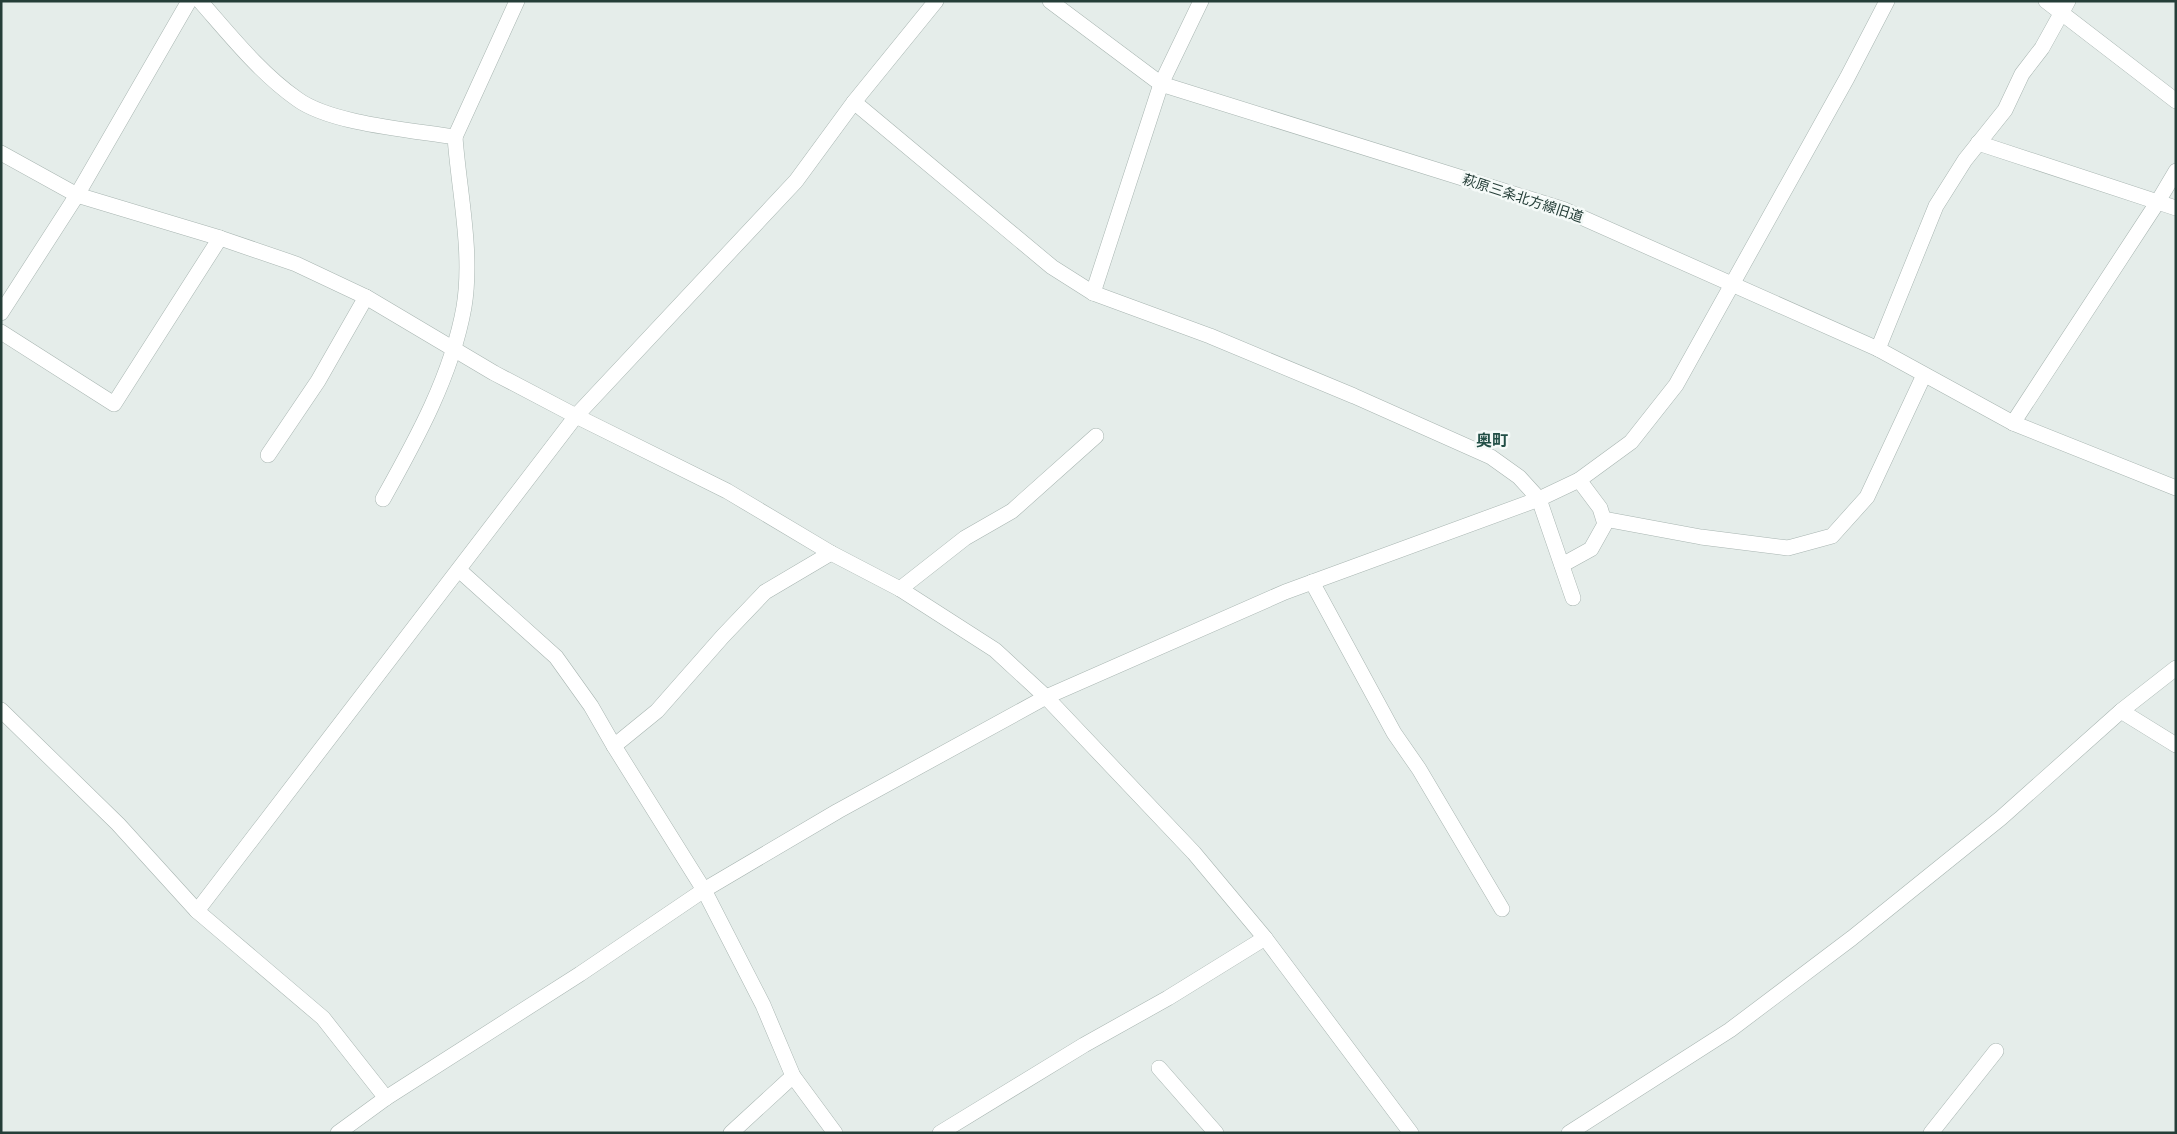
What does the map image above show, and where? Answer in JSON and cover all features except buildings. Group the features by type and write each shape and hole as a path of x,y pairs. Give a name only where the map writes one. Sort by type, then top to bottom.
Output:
{"street":[{"path":"1,313 77,195 189,1"},
{"path":"200,1 265,72 297,100 333,116 456,137"},
{"path":"383,499 411,449 453,350 464,306 466,260 456,137 517,1"},
{"path":"197,911 576,416 796,181 854,102 936,1"},
{"name":"萩原三条北方線旧道","path":"1050,1 1161,84 1565,210 1878,349 2013,423 2176,488"},
{"path":"1093,292 1161,84 1201,1"},
{"path":"338,1133 386,1098 580,974 704,890 838,811 1046,697 1285,592 1539,499 1579,480 1631,442 1676,385 1843,87 1888,1"},
{"path":"2046,1 2065,7 2176,101"},
{"path":"1878,349 1936,206 1965,160 2005,110 2022,74 2042,48 2065,7"},
{"path":"854,102 1052,267 1093,292 1210,336 1354,396 1491,457 1519,477 1539,499 1573,598"},
{"path":"1978,143 2176,208"},
{"path":"1,153 77,195 220,238 296,264 366,296 453,350 576,416 727,491 831,553 900,589 995,650 1046,697 1194,853 1265,938 1411,1133"},
{"path":"2013,423 2176,171"},
{"path":"1,332 114,404 220,238"},
{"path":"268,455 318,381 366,296"},
{"path":"1604,519 1701,537 1788,548 1832,536 1867,496 1924,375"},
{"path":"900,589 965,538 1012,512 1096,436"},
{"path":"1562,565 1591,549 1606,524 1600,508 1579,480"},
{"path":"614,746 657,711 764,592 831,553"},
{"path":"459,570 556,657 591,706 704,890 762,1005 793,1076 835,1133"},
{"path":"1312,582 1394,733 1424,778 1502,909"},
{"path":"1569,1133 1730,1030 1852,938 2001,818 2121,712 2176,668"},
{"path":"1,710 118,824 197,911 323,1018 386,1098"},
{"path":"2121,712 2176,745"},
{"path":"940,1133 1084,1045 1168,998 1265,938"},
{"path":"1931,1133 1996,1051"},
{"path":"1159,1068 1216,1133"},
{"path":"731,1133 793,1076"}],"district":[{"name":"奥町","path":"1492,440"}]}
